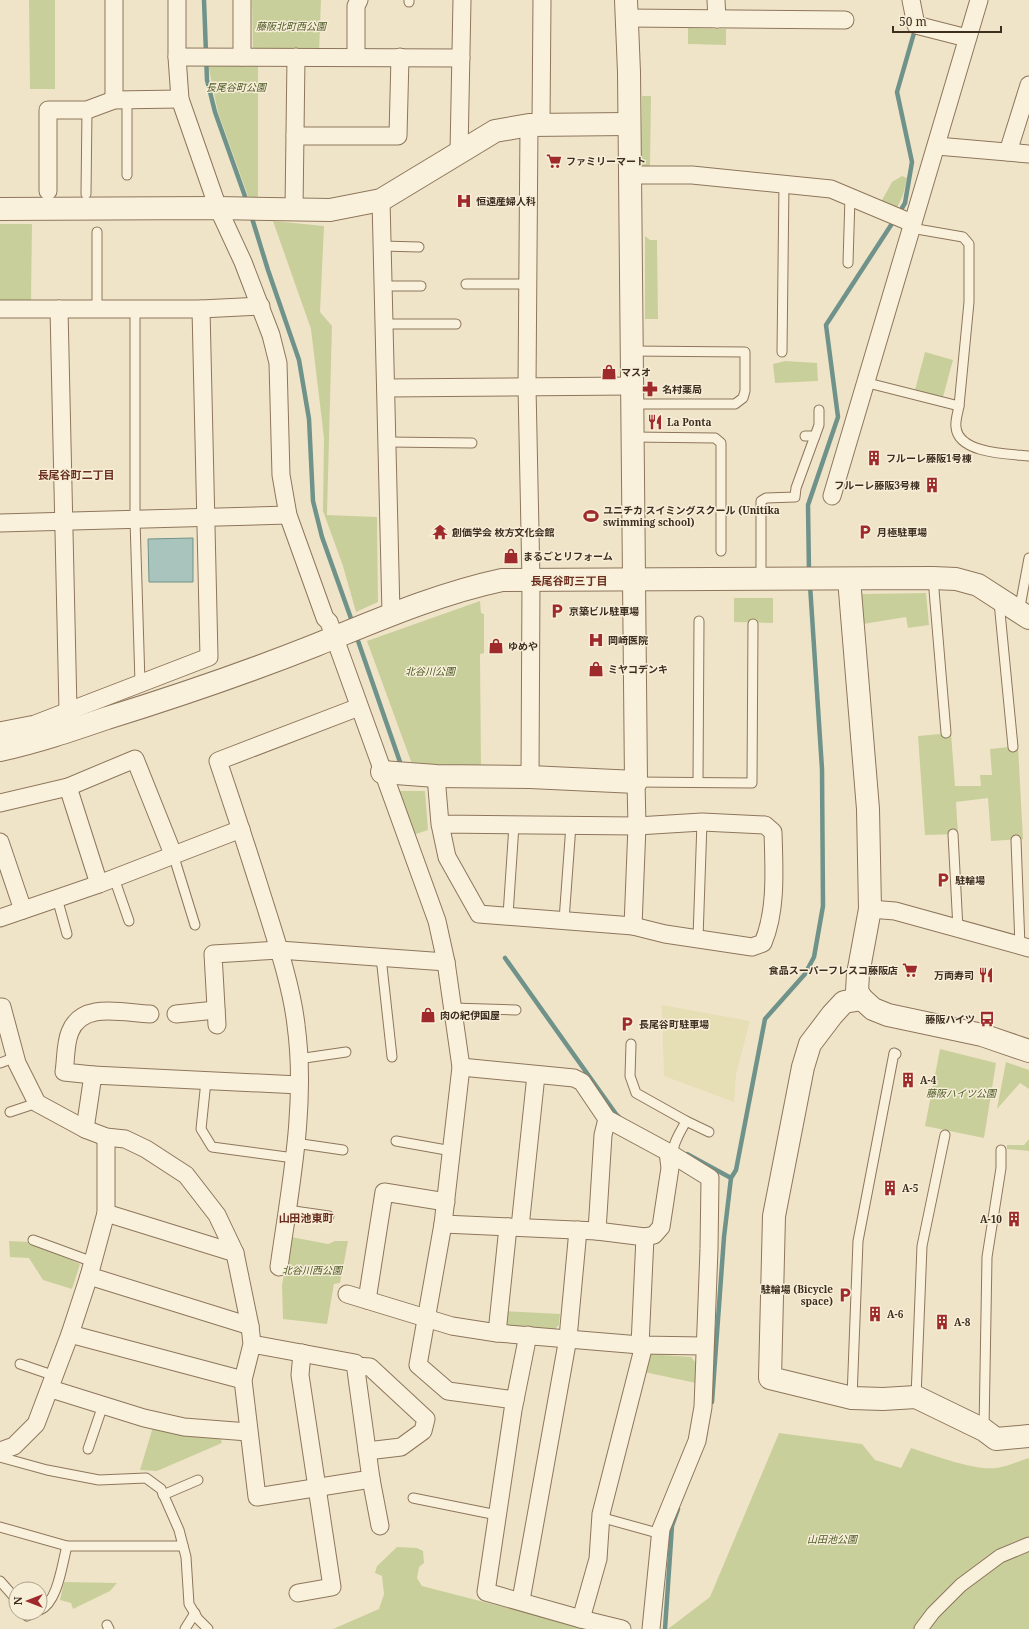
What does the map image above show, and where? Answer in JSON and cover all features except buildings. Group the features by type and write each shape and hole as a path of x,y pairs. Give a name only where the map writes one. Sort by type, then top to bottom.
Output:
{"street":[{"path":"114,0 120,100"},
{"path":"177,0 177,57 180,99 218,208 261,306 271,335 278,363 281,474 288,515 325,618 345,633 359,707 437,921 446,962 461,1067 443,1224 428,1318 418,1365 448,1391 515,1400"},
{"path":"242,0 242,57"},
{"path":"356,57 356,6 359,0"},
{"path":"460,152 462,0"},
{"path":"530,777 531,580 527,387 528,284 542,0"},
{"path":"716,0 717,19"},
{"path":"911,0 916,25 967,38"},
{"path":"832,496 864,382 904,221 937,146 979,0"},
{"path":"633,926 637,826 627,9 717,19 845,20"},
{"path":"177,57 461,58"},
{"path":"286,209 295,136 296,57"},
{"path":"295,136 398,136 400,57"},
{"path":"1008,152 1029,85"},
{"path":"48,191 48,110 87,110 120,100 180,99"},
{"path":"0,209 218,208 330,210 381,200 495,131 535,125 628,124"},
{"path":"937,146 1029,154"},
{"path":"629,175 692,175 784,183 830,189 904,221"},
{"path":"381,200 391,613"},
{"path":"0,309 200,309 261,306"},
{"path":"59,309 65,522 68,710"},
{"path":"0,731 35,724 68,710 210,657 200,309"},
{"path":"386,388 527,387 632,395"},
{"path":"0,523 207,519 288,515"},
{"path":"849,579 868,810 870,908 858,974 857,991 862,999 873,1009 888,1015 982,1035 1029,1051"},
{"path":"0,750 33,743 176,697 345,633 391,613 471,587 502,580 956,579 978,585 1024,615"},
{"path":"280,1266 295,1151 299,1085 296,1025 279,950 218,761 359,707"},
{"path":"0,803 68,787 135,759 173,854"},
{"path":"382,772 436,776 530,777 636,782"},
{"path":"436,776 440,824 447,857 479,914 633,926 666,934 752,947 763,943 768,931 774,884 774,832 765,825 702,822 637,826 440,824"},
{"path":"68,787 98,884"},
{"path":"0,918 98,884 241,829"},
{"path":"0,842 23,910"},
{"path":"870,908 895,912 1025,947"},
{"path":"176,1014 217,1017 213,954 279,950 446,962"},
{"path":"862,999 844,1002 832,1015 810,1044 803,1067 774,1216 770,1378 852,1398 883,1399 916,1397 984,1430 996,1439 1029,1436"},
{"path":"0,1007 2,1007 16,1057 37,1103 85,1129 106,1137 125,1139 146,1149 186,1175 217,1215 235,1253 250,1326 252,1344 243,1380 248,1432 257,1497 371,1479"},
{"path":"150,1014 92,1011 80,1017 70,1032 64,1072 93,1075 299,1085"},
{"path":"461,1067 574,1078 582,1082 608,1120 672,1150 710,1178 703,1407 697,1441 661,1534 651,1629"},
{"path":"85,1129 93,1075"},
{"path":"497,1333 536,1075"},
{"path":"597,1231 603,1134 608,1120"},
{"path":"0,1451 14,1446 36,1424 70,1334 91,1269 106,1213 106,1137"},
{"path":"443,1224 597,1231 646,1237 654,1235 661,1227 672,1150"},
{"path":"367,1300 384,1192 446,1202"},
{"path":"106,1213 235,1253"},
{"path":"521,1600 568,1338 578,1230"},
{"path":"580,1619 598,1559 600,1517 642,1345 646,1237"},
{"path":"91,1269 250,1326"},
{"path":"347,1294 452,1326 497,1333 642,1345 704,1346"},
{"path":"70,1334 243,1380"},
{"path":"528,1335 515,1400 496,1514 486,1592 521,1600 580,1619 622,1629"},
{"path":"252,1344 355,1363 371,1479 380,1526"},
{"path":"298,1593 332,1587 300,1375 302,1353"},
{"path":"355,1366 370,1367 426,1419 423,1431 400,1447 367,1451"},
{"path":"53,1382 103,1405 144,1418 184,1427 248,1432"},
{"path":"921,1629 933,1613 961,1585 1000,1556 1029,1544"}],"lane":[{"path":"120,100 127,175"},
{"path":"86,194 87,110"},
{"path":"782,352 784,183"},
{"path":"848,263 850,197"},
{"path":"904,221 963,237 969,244 969,302 956,428 962,440 973,448 989,452 1029,456"},
{"path":"97,232 97,309"},
{"path":"382,246 419,246"},
{"path":"466,284 528,284"},
{"path":"383,286 421,286"},
{"path":"135,309 135,520 140,683"},
{"path":"384,324 456,324"},
{"path":"631,351 745,352 745,391 743,398 735,404 632,395"},
{"path":"864,382 959,406"},
{"path":"760,579 761,501 766,498 795,497 796,488 819,424 819,410"},
{"path":"805,436 815,436"},
{"path":"632,437 715,438 721,443 721,551"},
{"path":"388,442 472,443"},
{"path":"1024,615 1029,558"},
{"path":"933,578 942,666 946,734"},
{"path":"999,598 1013,747"},
{"path":"698,782 699,621"},
{"path":"636,782 752,782 753,624"},
{"path":"698,938 702,822"},
{"path":"508,916 514,825"},
{"path":"564,920 571,825"},
{"path":"953,834 958,929"},
{"path":"1016,840 1025,947"},
{"path":"173,854 195,925"},
{"path":"114,878 129,921"},
{"path":"57,898 66,934"},
{"path":"381,957 392,1057"},
{"path":"453,1008 516,1010"},
{"path":"631,1044 630,1076 636,1093 708,1132"},
{"path":"298,1059 346,1052"},
{"path":"852,1398 858,1241 894,1053 896,1054"},
{"path":"0,1062 16,1057"},
{"path":"206,1081 200,1129 212,1147 295,1151 343,1150"},
{"path":"10,1112 37,1103"},
{"path":"672,1150 686,1121"},
{"path":"916,1397 922,1246 945,1135"},
{"path":"396,1141 452,1151"},
{"path":"984,1430 987,1257 1001,1168 1001,1150"},
{"path":"287,1210 329,1216"},
{"path":"33,1240 91,1269"},
{"path":"20,1364 53,1382"},
{"path":"88,1450 103,1405"},
{"path":"0,1457 47,1470 98,1480 146,1478 161,1489 179,1530 183,1546 190,1604 194,1613 208,1629"},
{"path":"163,1495 198,1480"},
{"path":"413,1498 496,1514"},
{"path":"600,1517 661,1534"},
{"path":"0,1527 67,1546 183,1546"},
{"path":"48,1604 54,1596 67,1546"},
{"path":"0,1581 8,1590"},
{"path":"185,1629 194,1613"}],"shaded area":[{"path":"662,1005 750,1021 736,1074 734,1102 664,1076"}],"green space":[{"path":"29,0 55,0 55,89 30,89"},
{"name":"藤阪北町西公園","path":"252,0 321,0 319,54 253,52"},
{"path":"688,28 726,29 726,45 688,44"},
{"name":"長尾谷町公園","path":"208,65 258,66 258,199 249,199 218,112"},
{"path":"642,96 651,96 650,166 641,166"},
{"path":"902,176 907,178 903,195 896,210 881,202 892,182"},
{"path":"273,221 324,226 320,312 332,326 327,515 377,517 378,602 356,612 343,566 323,511 324,438 311,329"},
{"path":"0,224 32,224 31,303 0,303"},
{"path":"645,236 650,240 657,240 658,319 645,319"},
{"path":"925,352 953,360 943,397 915,390"},
{"path":"785,361 817,363 818,381 775,383 773,364"},
{"path":"926,593 929,625 908,628 906,617 863,624 862,594"},
{"path":"734,598 773,598 773,623 734,622"},
{"name":"北谷川公園","path":"480,601 481,613 484,614 484,653 480,654 481,765 412,764 367,641"},
{"path":"951,733 955,786 981,786 980,775 992,775 990,749 1018,746 1023,839 991,841 988,798 956,802 958,834 925,835 918,736"},
{"path":"399,791 425,791 428,830 413,835"},
{"name":"藤阪ハイツ公園","path":"940,1049 996,1063 984,1138 925,1126"},
{"path":"1006,1062 1029,1070 1029,1089 1020,1083 997,1109"},
{"path":"1029,1139 1029,1151 1007,1149 1007,1145 1024,1145"},
{"name":"北谷川西公園","path":"291,1237 328,1244 335,1241 348,1241 340,1283 334,1284 327,1324 283,1319 282,1285"},
{"path":"9,1241 30,1242 80,1264 72,1289 43,1280 29,1258 10,1257"},
{"path":"505,1311 560,1314 559,1325 551,1333 511,1329 505,1320"},
{"path":"648,1354 691,1357 695,1362 696,1383 644,1372"},
{"path":"153,1427 184,1436 220,1437 222,1443 157,1471 140,1470"},
{"name":"山田池公園","path":"779,1433 862,1444 875,1460 901,1468 911,1448 954,1462 987,1468 996,1468 1029,1458 1029,1629 668,1629 710,1597"},
{"path":"397,1547 417,1548 423,1551 424,1563 419,1567 417,1578 422,1586 588,1629 333,1629 379,1609 384,1594 382,1576 375,1573 377,1566"},
{"path":"64,1582 117,1583 110,1591 73,1609 71,1603 60,1600"}],"water":[{"path":"193,538 193,582 149,582 148,539"}],"waterway":[{"path":"204,0 207,80 215,112 247,202"},
{"path":"899,213 905,203 912,162 897,92 914,33"},
{"path":"251,215 299,360 309,419 313,501 322,537 353,624"},
{"path":"809,573 808,505 838,417 826,325 895,219"},
{"path":"712,1402 724,1237 731,1178 736,1170 765,1019 805,974 814,957 823,906 822,769 810,585"},
{"path":"356,635 400,762"},
{"path":"505,958 619,1117"},
{"path":"687,1154 731,1178"},
{"path":"665,1629 672,1526 678,1509"}],"place":[{"name":"ファミリーマート","path":"554,161"},
{"name":"恒遠産婦人科","path":"464,201"},
{"name":"マスオ","path":"609,372"},
{"name":"名村薬局","path":"650,389"},
{"name":"La Ponta","path":"655,422"},
{"name":"フルーレ藤阪1号棟","path":"874,458"},
{"name":"フルーレ藤阪3号棟","path":"932,485"},
{"name":"ユニチカ スイミングスクール (Unitika swimming school)","path":"591,516"},
{"name":"創価学会 枚方文化会館","path":"440,532"},
{"name":"月極駐車場","path":"865,532"},
{"name":"まるごとリフォーム","path":"511,556"},
{"name":"京築ビル駐車場","path":"557,611"},
{"name":"岡崎医院","path":"596,640"},
{"name":"ゆめや","path":"496,646"},
{"name":"ミヤコデンキ","path":"596,669"},
{"name":"駐輪場","path":"943,880"},
{"name":"食品スーパーフレスコ藤阪店","path":"910,970"},
{"name":"万両寿司","path":"986,975"},
{"name":"肉の紀伊国屋","path":"428,1015"},
{"name":"藤阪ハイツ","path":"987,1019"},
{"name":"長尾谷町駐車場","path":"627,1024"},
{"name":"A-4","path":"908,1080"},
{"name":"A-5","path":"890,1188"},
{"name":"A-10","path":"1014,1219"},
{"name":"駐輪場 (Bicycle space)","path":"845,1295"},
{"name":"A-6","path":"875,1314"},
{"name":"A-8","path":"942,1322"}],"district":[{"name":"長尾谷町二丁目","path":"76,474"},
{"name":"長尾谷町三丁目","path":"569,580"},
{"name":"山田池東町","path":"306,1217"}]}
